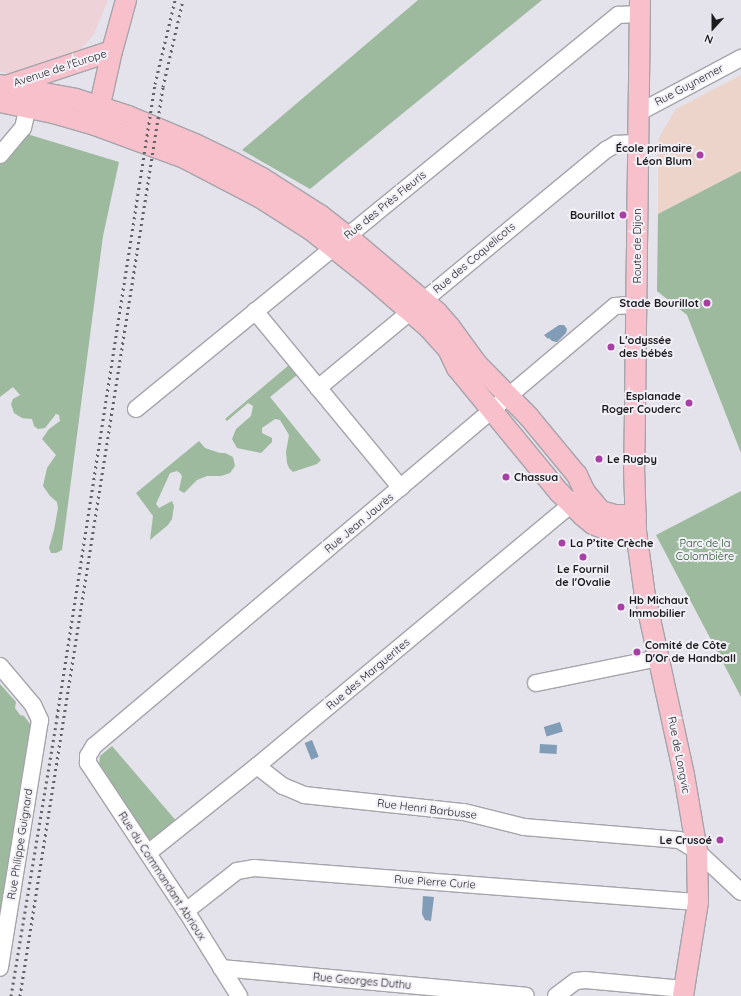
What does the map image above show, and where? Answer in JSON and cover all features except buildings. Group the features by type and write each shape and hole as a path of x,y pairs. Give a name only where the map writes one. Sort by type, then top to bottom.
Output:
{"main road":[{"name":"Avenue de l'Europe","path":"97,115 126,0"},
{"name":"Route de Dijon","path":"636,523 634,466 637,143 640,7"},
{"name":"Avenue de l'Europe","path":"2,91 112,51"},
{"path":"2,91 30,99 76,99 97,115 195,144 257,175 320,215 341,241 416,306 450,327 477,364 510,396 578,476 578,498"},
{"path":"416,306 428,327 448,349 455,365 492,410 578,498 607,514 636,523"},
{"name":"Rue de Longvic","path":"636,523 644,596 659,658 697,851 699,874 698,902 684,992"}],"street":[{"name":"Rue des Près Fleuris","path":"136,409 618,15 640,7"},
{"name":"Rue Guynemer","path":"638,113 741,58"},
{"path":"0,155 23,128 30,99"},
{"name":"Rue des Coquelicots","path":"318,388 606,150 616,144 637,143"},
{"name":"Rue Jean Jaurès","path":"88,756 94,746 616,306 636,305"},
{"path":"256,311 400,488"},
{"name":"Rue des Marguerites","path":"148,853 257,766 578,498"},
{"path":"536,683 659,658"},
{"name":"Rue Philippe Guignard","path":"0,666 33,705 40,720 0,968"},
{"name":"Rue du Commandant Abrioux","path":"88,756 88,763 186,911 240,996"},
{"name":"Rue Henri Barbusse","path":"257,766 283,786 304,795 464,812 524,827 679,840 697,851 741,892"},
{"name":"Rue Pierre Curie","path":"186,911 237,871 254,868 698,902"},
{"name":"Rue Georges Duthu","path":"221,968 526,996"},
{"path":"556,996 576,981 585,980 684,992"}],"shaded area":[{"path":"0,0 108,0 94,34 78,53 16,74 0,72"},
{"name":"École primaire Léon Blum","path":"741,75 741,171 658,214 658,139 676,109"}],"green space":[{"path":"418,0 542,0 310,189 242,150"},
{"path":"27,134 119,162 103,236 62,550 56,553 51,553 49,548 58,508 57,502 50,496 43,486 47,468 56,455 42,439 49,429 60,421 59,415 56,414 45,428 38,429 34,426 32,419 22,418 14,413 11,404 13,399 20,395 13,387 0,397 0,164"},
{"name":"Stade Bourillot","path":"741,171 741,453 687,315 657,291 658,214"},
{"path":"289,365 297,375 270,397 321,460 317,464 293,472 287,463 286,452 289,435 280,420 275,419 262,428 262,433 272,438 272,442 261,453 237,448 232,439 236,429 251,416 253,406 248,403 227,421 225,419"},
{"path":"199,441 205,448 220,453 225,453 233,457 235,466 230,473 221,476 207,476 197,480 184,493 179,490 182,476 180,473 177,471 170,473 156,504 159,508 172,501 174,506 172,519 168,525 150,540 153,516 136,493"},
{"name":"Parc de la Colombière","path":"741,491 741,697 656,535"},
{"path":"0,684 16,702 15,708 20,715 24,716 31,725 32,739 0,939"},
{"path":"112,746 178,823 158,840 148,839 99,765 100,756"}],"water":[{"path":"559,325 564,325 567,329 566,333 557,342 552,341 549,338 548,339 544,335"},
{"path":"560,722 563,732 547,737 544,727"},
{"path":"312,740 319,757 311,760 305,743"},
{"path":"540,744 557,745 557,754 540,753"},
{"path":"423,896 434,897 431,921 425,920 422,914"}],"railway":[{"path":"11,996 57,717 155,84 175,0"},
{"path":"20,996 163,87 183,0"}],"place":[{"name":"École primaire Léon Blum","path":"700,155"},
{"name":"Bourillot","path":"623,215"},
{"name":"Stade Bourillot","path":"707,303"},
{"name":"L'odyssée des bébés","path":"611,347"},
{"name":"Esplanade Roger Couderc","path":"689,403"},
{"name":"Le Rugby","path":"599,459"},
{"name":"Chassua","path":"506,477"},
{"name":"La P’tite Crèche","path":"562,543"},
{"name":"Le Fournil de l'Ovalie","path":"583,557"},
{"name":"Hb Michaut Immobilier","path":"621,607"},
{"name":"Comité de Côte D'Or de Handball","path":"637,652"},
{"name":"Le Crusoé","path":"720,840"}]}
